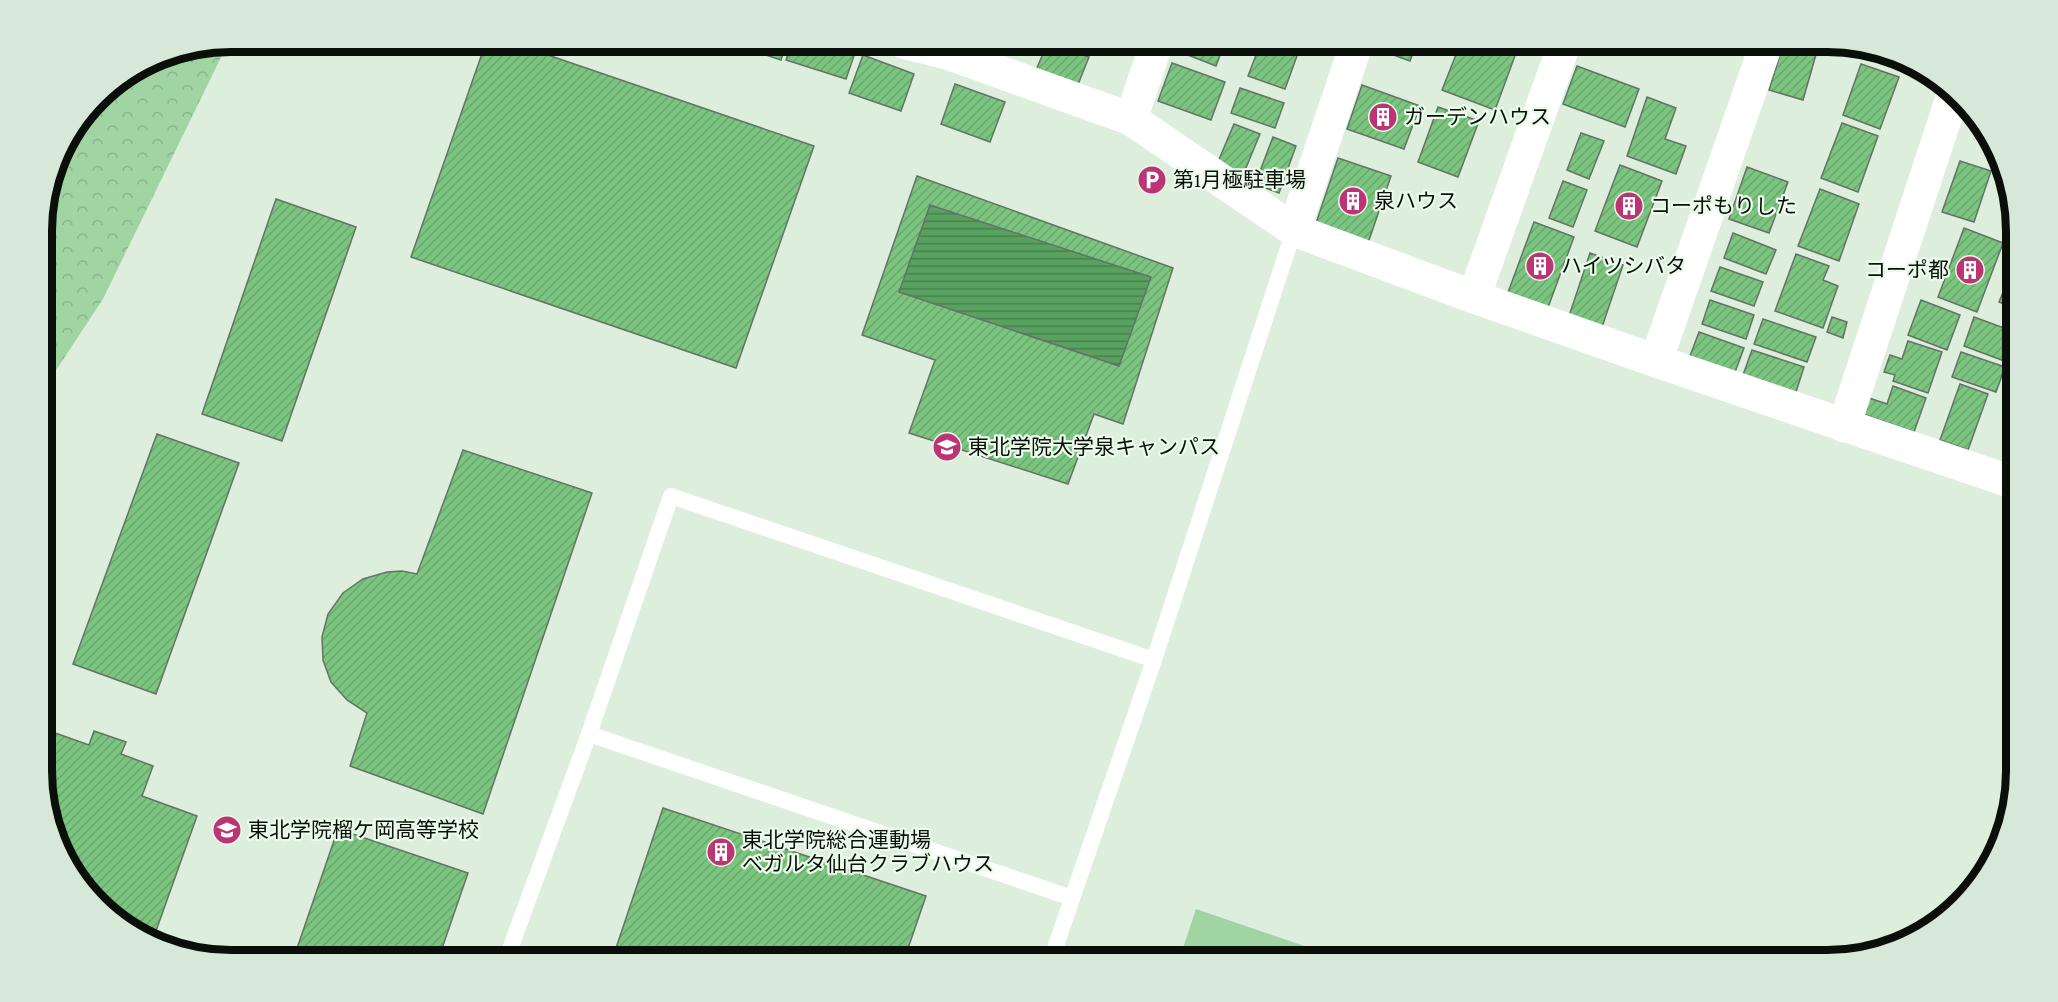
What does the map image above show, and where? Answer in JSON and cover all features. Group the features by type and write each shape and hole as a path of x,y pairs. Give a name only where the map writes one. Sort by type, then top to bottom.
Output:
{"street":[{"path":"962,53 1131,119 1294,230 1474,297 1844,426 2006,473"},
{"path":"1131,119 1153,53"},
{"path":"1294,230 1353,53"},
{"path":"1474,297 1561,53"},
{"path":"1656,361 1763,53"},
{"path":"1844,426 1950,103"}],"lane":[{"path":"1055,949 1154,660 1294,230"},
{"path":"510,950 672,496 1154,660"},
{"path":"588,734 1072,898"}],"green space":[{"path":"223,53 103,299 53,375 53,220 59,185 71,153 97,114 132,83 163,66 197,56"},
{"path":"1196,909 1314,949 1183,949"}],"shaded area":[{"path":"930,205 1151,277 1119,366 899,292"}],"building":[{"path":"482,53 542,53 814,146 736,368 411,257"},
{"path":"760,53 783,53 781,60"},
{"path":"788,53 855,53 846,79 786,60"},
{"path":"976,53 1001,53 998,61"},
{"path":"1043,53 1078,53 1089,57 1077,87 1036,70"},
{"path":"1183,53 1221,53 1216,66"},
{"path":"1257,53 1298,53 1285,89 1248,76"},
{"path":"1388,53 1413,53 1410,61"},
{"path":"1457,53 1516,53 1495,110 1442,90"},
{"path":"1781,53 1816,53 1803,100 1769,90"},
{"path":"863,55 914,74 901,111 849,93"},
{"path":"1172,63 1225,82 1211,120 1158,101"},
{"path":"1861,64 1899,77 1880,129 1843,115"},
{"path":"1577,66 1639,89 1625,127 1563,104"},
{"path":"955,84 1005,102 990,142 941,124"},
{"name":"ガーデンハウス","path":"1362,85 1420,106 1404,149 1347,129"},
{"path":"1240,88 1284,103 1275,128 1231,113"},
{"path":"1647,97 1676,108 1665,139 1686,146 1676,174 1627,156"},
{"path":"1438,107 1479,121 1458,177 1418,162"},
{"path":"1842,123 1878,136 1858,192 1821,178"},
{"path":"1234,124 1260,134 1243,175 1217,164"},
{"path":"1581,133 1604,141 1589,179 1567,170"},
{"path":"1273,137 1296,146 1279,193 1255,184"},
{"name":"泉ハウス","path":"1338,158 1391,176 1368,243 1315,226"},
{"path":"1960,161 1991,171 1974,222 1942,212"},
{"name":"コーポもりした","path":"1620,165 1662,181 1637,247 1595,231"},
{"path":"1747,167 1788,182 1769,233 1729,219"},
{"path":"917,176 1173,268 1123,424 1094,414 1068,484 909,433 935,360 862,335","holes":["930,205 1151,277 1119,366 899,292"]},
{"path":"1563,181 1587,190 1573,227 1549,218"},
{"path":"1820,189 1859,204 1839,261 1798,246"},
{"path":"276,199 356,227 282,441 202,414"},
{"name":"ハイツシバタ","path":"1534,222 1574,237 1547,310 1507,295"},
{"name":"コーポ都","path":"1964,228 2003,243 1977,312 1938,297"},
{"path":"1733,233 1776,250 1766,274 1724,258"},
{"path":"1590,253 1623,265 1602,327 1569,316"},
{"path":"1796,254 1829,266 1823,280 1838,286 1823,328 1775,311"},
{"path":"1720,267 1763,282 1754,306 1711,291"},
{"path":"2006,285 2006,305 1999,302"},
{"path":"1710,300 1754,315 1746,339 1702,324"},
{"path":"1921,300 1960,315 1947,350 1908,335"},
{"path":"1832,317 1847,322 1843,338 1827,332"},
{"path":"1974,317 2006,329 2006,362 1964,346"},
{"path":"1763,319 1816,337 1807,362 1754,344"},
{"path":"1699,332 1744,348 1735,372 1690,356"},
{"path":"1908,341 1942,352 1928,393 1893,381 1895,375 1884,372 1890,355 1902,359"},
{"path":"1752,350 1804,367 1796,392 1743,375"},
{"path":"1961,352 2005,367 1996,392 1952,377"},
{"path":"1960,384 1988,394 1968,450 1940,440"},
{"path":"1893,386 1926,398 1914,432 1860,413 1866,397 1887,404"},
{"path":"157,434 239,463 156,694 73,664"},
{"path":"463,450 592,493 483,814 350,766 367,713 347,700 331,682 323,660 322,637 328,614 343,593 363,579 387,572 402,571 417,574"},
{"path":"94,731 126,742 121,754 153,766 142,796 197,816 156,932 123,912 105,897 77,860 66,839 54,794 53,732 89,745"},
{"name":"東北学院総合運動場 べガルタ仙台クラブハウス","path":"663,808 926,896 908,950 615,950"},
{"path":"338,829 468,873 441,950 296,950"}],"place":[{"name":"ガーデンハウス","path":"1383,117"},
{"name":"第1月極駐車場","path":"1152,180"},
{"name":"泉ハウス","path":"1353,201"},
{"name":"コーポもりした","path":"1629,206"},
{"name":"ハイツシバタ","path":"1540,266"},
{"name":"コーポ都","path":"1970,270"},
{"name":"東北学院大学泉キャンパス","path":"947,447"},
{"name":"東北学院榴ケ岡高等学校","path":"227,830"},
{"name":"東北学院総合運動場 べガルタ仙台クラブハウス","path":"721,852"}]}
